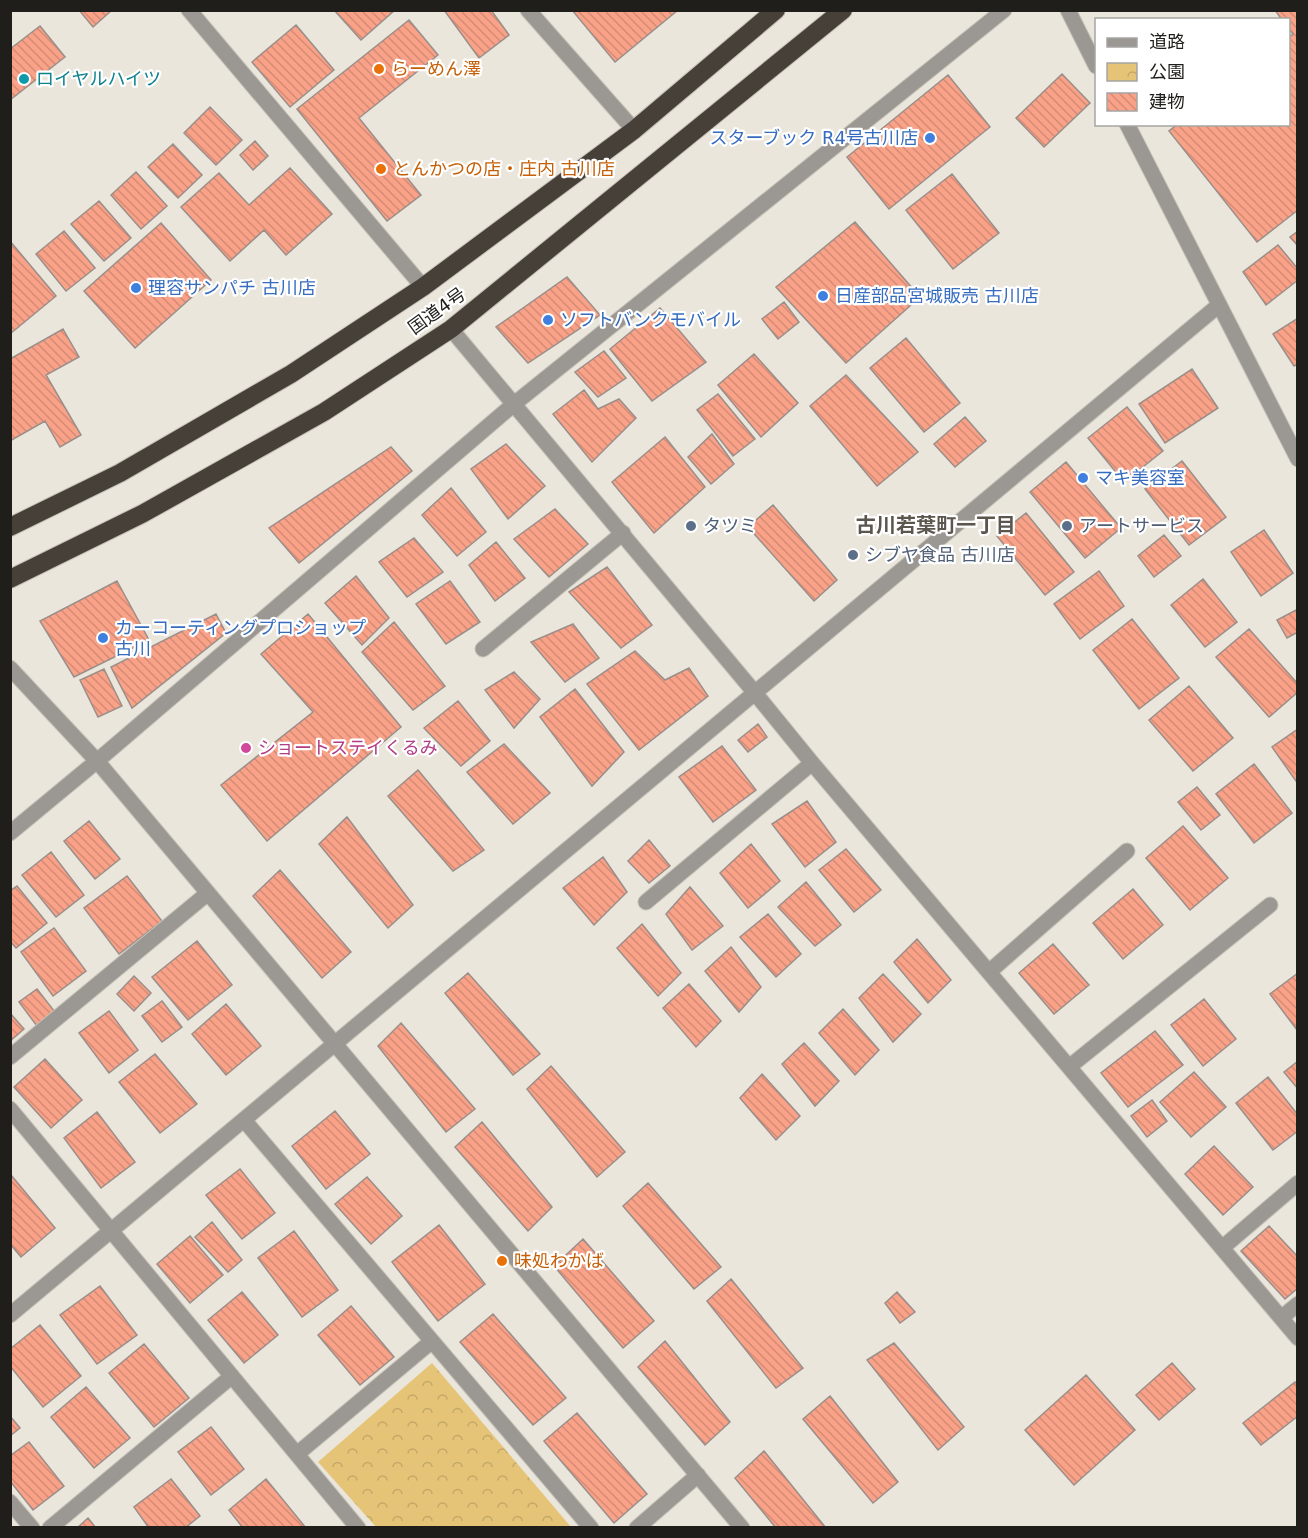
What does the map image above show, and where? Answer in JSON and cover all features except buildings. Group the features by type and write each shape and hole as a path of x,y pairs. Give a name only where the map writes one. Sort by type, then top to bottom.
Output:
{"highway":[{"name":"国道4号","path":"10,527 120,473 291,375 423,287 634,130 776,10"},
{"name":"国道4号","path":"10,579 142,514 324,412 451,329 843,10"}],"street":[{"path":"189,10 423,287"},
{"path":"528,10 634,130"},
{"path":"10,833 514,404 1004,10"},
{"path":"1068,10 1095,64"},
{"path":"1128,126 1298,459"},
{"path":"10,1315 1219,305"},
{"path":"451,329 812,763 1298,1338"},
{"path":"483,649 623,533"},
{"path":"10,668 97,761 742,1527"},
{"path":"646,902 812,763"},
{"path":"989,972 1127,851"},
{"path":"10,1057 208,893"},
{"path":"1069,1066 1270,905"},
{"path":"10,1109 297,1454 350,1525"},
{"path":"244,1120 591,1527"},
{"path":"1222,1248 1298,1183"},
{"path":"1281,1318 1298,1304"},
{"path":"297,1454 432,1341"},
{"path":"50,1527 232,1376"},
{"path":"637,1527 698,1475"},
{"path":"10,1502 33,1527"}],"green space":[{"path":"432,1363 571,1527 376,1527 318,1462"}],"place":[{"name":"らーめん澤","path":"379,69"},
{"name":"ロイヤルハイツ","path":"24,79"},
{"name":"スターブック R4号古川店","path":"930,138"},
{"name":"とんかつの店・庄内 古川店","path":"381,169"},
{"name":"理容サンパチ 古川店","path":"136,288"},
{"name":"日産部品宮城販売 古川店","path":"823,296"},
{"name":"ソフトバンクモバイル","path":"548,320"},
{"name":"マキ美容室","path":"1083,478"},
{"name":"タツミ","path":"691,526"},
{"name":"アートサービス","path":"1067,526"},
{"name":"シブヤ食品 古川店","path":"853,555"},
{"name":"カーコーティングプロショップ 古川","path":"103,638"},
{"name":"ショートステイくるみ","path":"246,748"},
{"name":"味処わかば","path":"502,1261"}],"district":[{"name":"古川若葉町一丁目","path":"936,525"}]}
